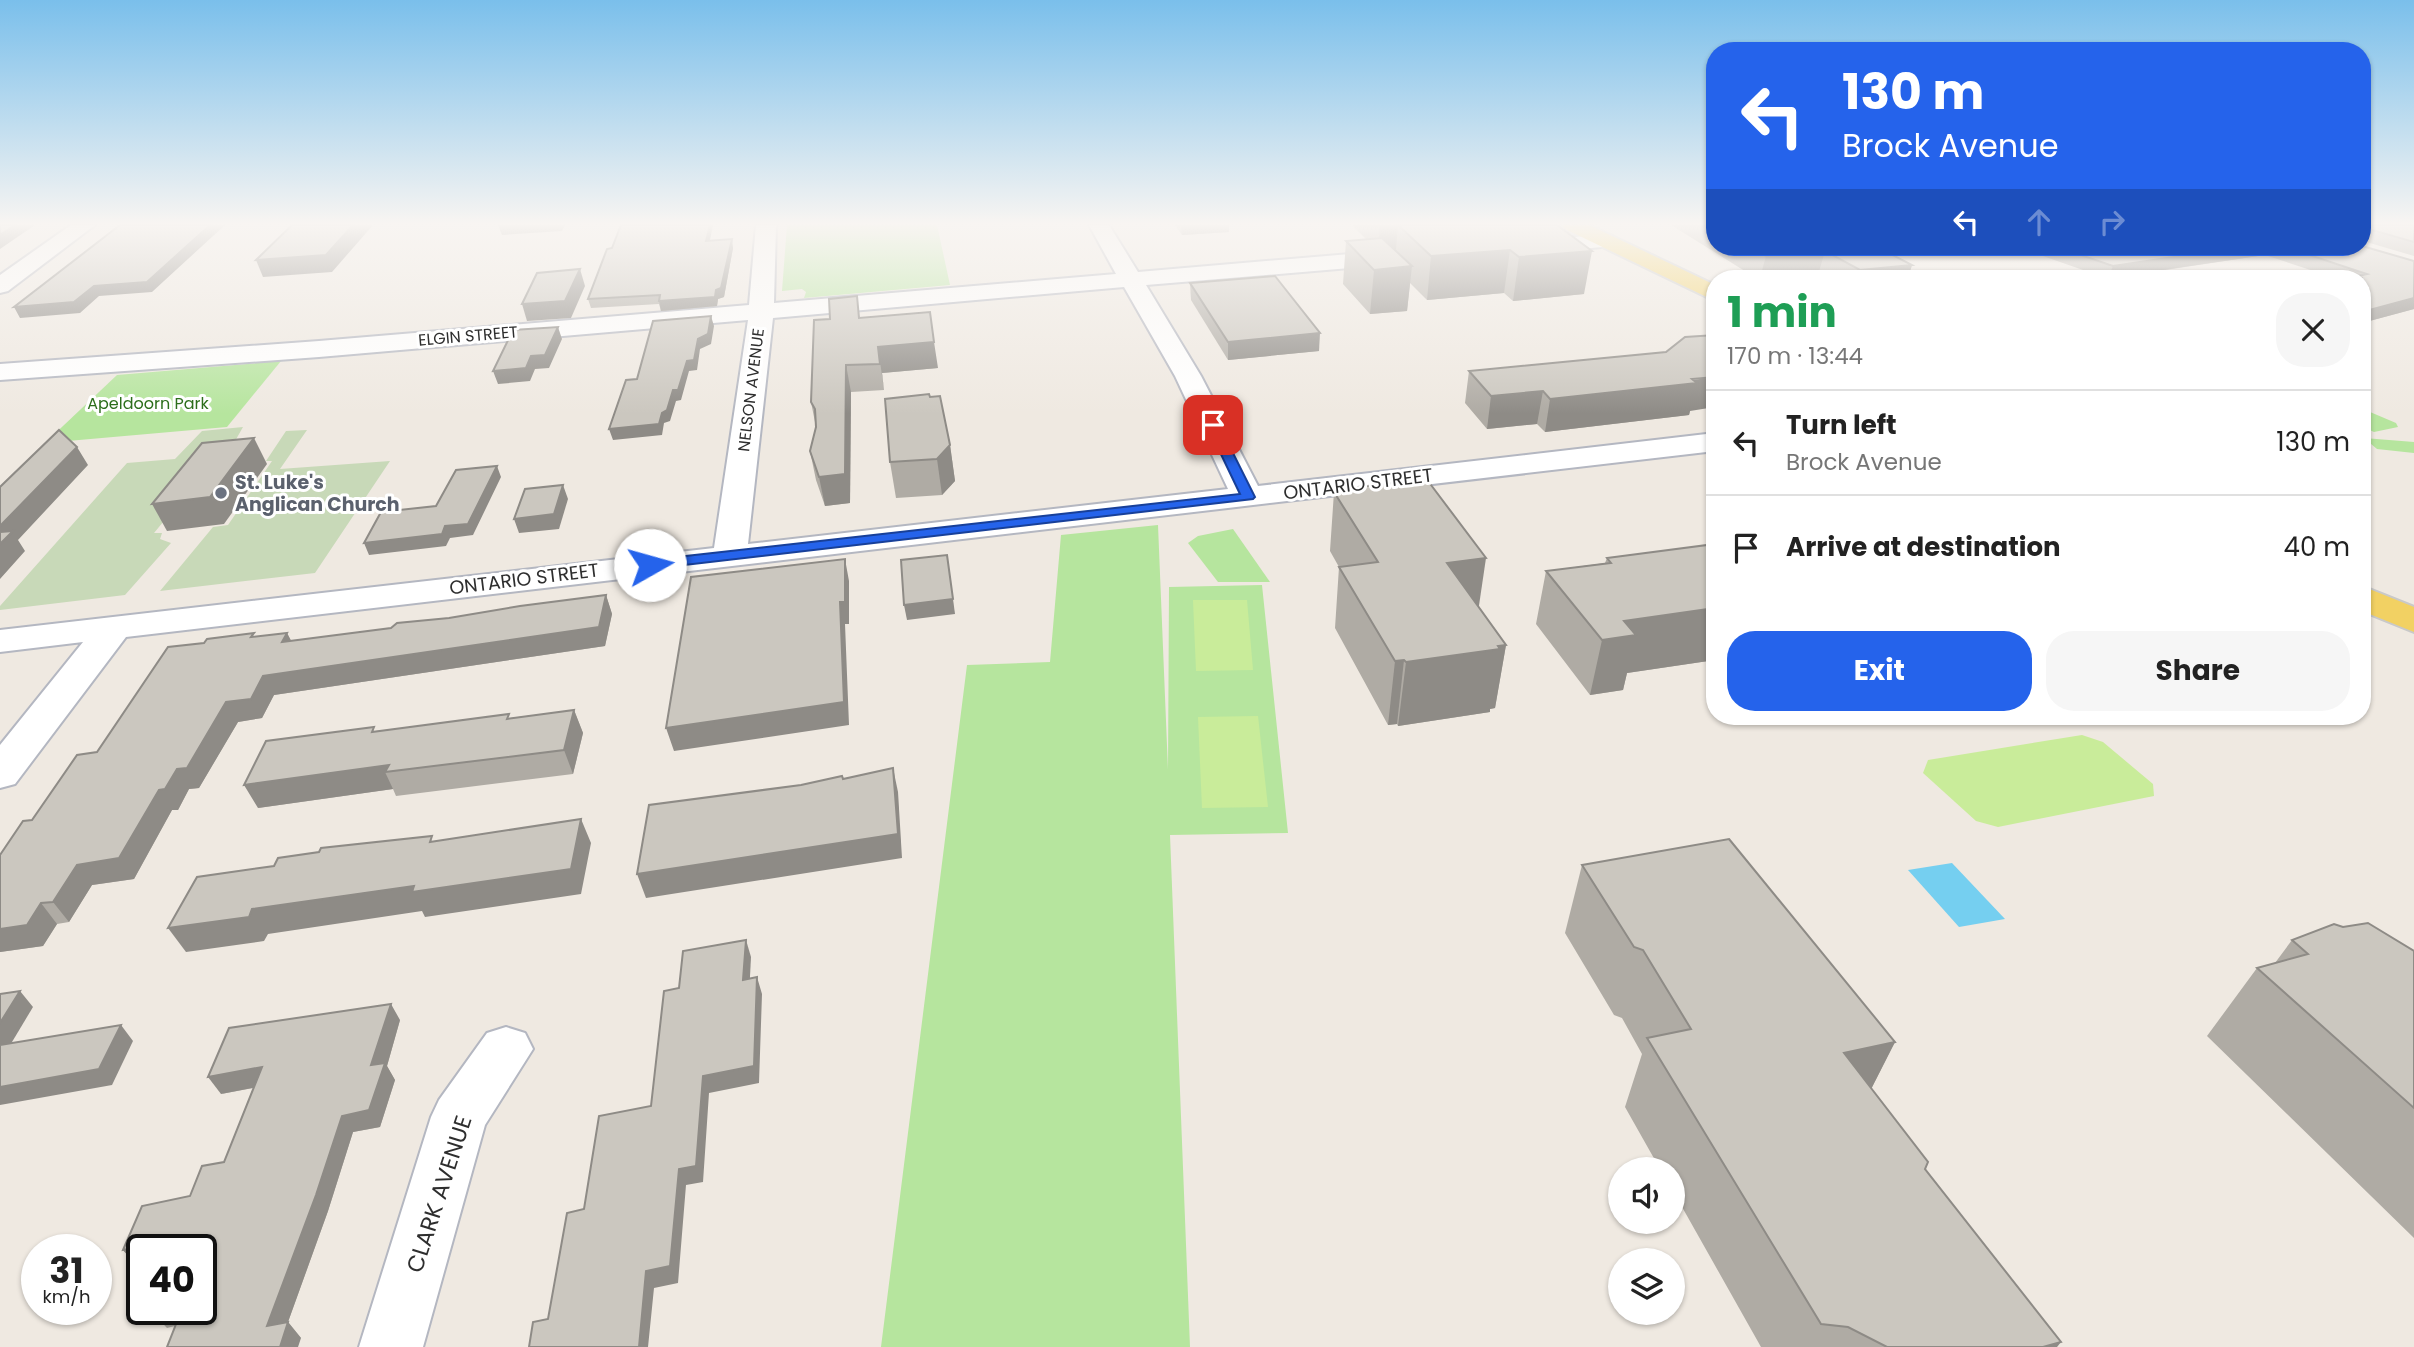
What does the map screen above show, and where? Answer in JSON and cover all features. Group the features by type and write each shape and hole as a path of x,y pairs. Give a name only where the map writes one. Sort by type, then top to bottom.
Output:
{"main road":[{"path":"2371,601 2410,617"}],"street":[{"name":"NELSON AVENUE","path":"730,555 762,288"},
{"name":"ELGIN STREET","path":"0,372 1042,288"},
{"path":"1138,288 1188,376 1248,497"},
{"name":"ONTARIO STREET","path":"0,641 1706,443"},
{"path":"0,774 116,627"},
{"name":"CLARK AVENUE","path":"391,1347 459,1117 506,1049"}],"green space":[{"path":"782,288 918,288 804,298 806,292 802,289 782,291"},
{"name":"Apeldoorn Park","path":"281,361 227,427 45,443 117,375"},
{"path":"2371,412 2396,423 2398,427 2371,431"},
{"path":"243,427 226,457 154,533 162,533 160,539 171,543 125,595 0,610 0,606 127,463 175,459 202,431"},
{"path":"307,430 280,469 390,461 315,573 160,591 213,527 228,525 272,461 266,461 286,431"},
{"path":"2371,439 2414,442 2414,453 2377,449 2371,444"},
{"path":"1158,525 1168,770 1169,587 1262,585 1288,833 1170,835 1190,1347 881,1347 967,665 1050,662 1061,535"},
{"path":"1233,529 1270,582 1218,582 1188,543 1198,536"},
{"path":"1193,600 1247,600 1253,670 1196,671"},
{"path":"1258,716 1268,807 1202,808 1198,717"},
{"path":"2082,735 2103,742 2153,784 2154,796 1998,827 1976,821 1923,773 1928,760"}],"water":[{"path":"1952,863 2005,919 1959,927 1908,870"}],"building":[{"path":"39,288 92,288 74,302 14,307"},
{"path":"530,288 571,288 565,301 522,304"},
{"path":"592,288 721,288 716,290 715,297 659,301 660,295 588,299"},
{"path":"1193,288 1284,288 1320,333 1228,342"},
{"path":"2371,288 2414,288 2414,298 2371,310"},
{"path":"857,296 859,318 930,312 934,342 878,347 880,364 846,365 845,474 819,477 810,451 816,427 815,409 811,402 814,320 830,319 829,299"},
{"path":"711,316 708,334 698,339 694,360 687,361 678,390 673,390 659,424 609,429 626,380 637,379 653,321"},
{"path":"558,327 545,355 531,356 526,368 493,371 513,330"},
{"path":"1706,336 1706,378 1692,379 1697,383 1550,399 1543,391 1491,396 1469,371 1666,352 1685,337"},
{"path":"929,394 930,397 940,396 950,445 937,459 890,462 885,399"},
{"path":"59,430 77,447 0,526 0,487"},
{"path":"254,438 210,497 152,504 202,443"},
{"path":"497,466 468,524 445,526 442,534 364,543 381,512 436,506 456,470"},
{"path":"1428,481 1486,558 1447,563 1506,645 1498,646 1500,649 1406,662 1395,661 1339,567 1378,562 1334,492 1342,491 1340,489"},
{"path":"563,485 554,514 514,519 525,489"},
{"path":"13,531 0,544 0,532"},
{"path":"1706,545 1706,609 1624,621 1636,635 1602,640 1546,571 1611,563 1607,558"},
{"path":"947,555 953,599 904,605 901,560"},
{"path":"845,559 845,602 840,602 844,702 666,728 691,577"},
{"path":"606,595 599,627 263,676 251,699 226,702 187,768 177,769 165,789 159,790 119,858 77,865 53,902 41,903 27,925 0,929 0,855 23,821 32,820 77,755 97,752 168,647 254,633 251,637 287,633 282,642 391,628 397,623"},
{"path":"574,710 564,750 385,772 389,765 244,785 266,741 374,727 372,732 509,714 507,719"},
{"path":"893,768 898,834 637,874 649,805 801,785 842,776 843,779"},
{"path":"581,819 571,869 412,892 414,886 252,909 249,917 168,928 197,877 274,866 278,858 319,852 321,848 432,836 430,842"},
{"path":"1729,839 1895,1042 1844,1053 1928,1162 1925,1169 2061,1342 2043,1347 1887,1347 1848,1327 1821,1324 1647,1038 1691,1029 1643,950 1634,947 1582,865"},
{"path":"2368,923 2414,951 2414,1108 2257,968 2308,954 2292,940 2334,924 2343,927"},
{"path":"746,940 743,980 757,977 754,1066 703,1076 696,1166 679,1169 670,1266 646,1271 639,1347 529,1347 533,1322 548,1319 567,1213 584,1209 599,1116 651,1106 664,991 679,988 683,951"},
{"path":"20,991 0,1023 0,994"},
{"path":"391,1004 371,1065 385,1063 369,1110 342,1116 267,1326 288,1322 280,1347 167,1347 176,1325 217,1325 217,1234 130,1234 142,1206 190,1196 202,1166 224,1162 262,1067 208,1077 229,1028"},
{"path":"121,1025 99,1069 0,1087 0,1045"}],"place":[{"name":"St. Luke's Anglican Church","path":"221,493"}],"route":[{"path":"650,565 1248,497 1213,425"}]}
